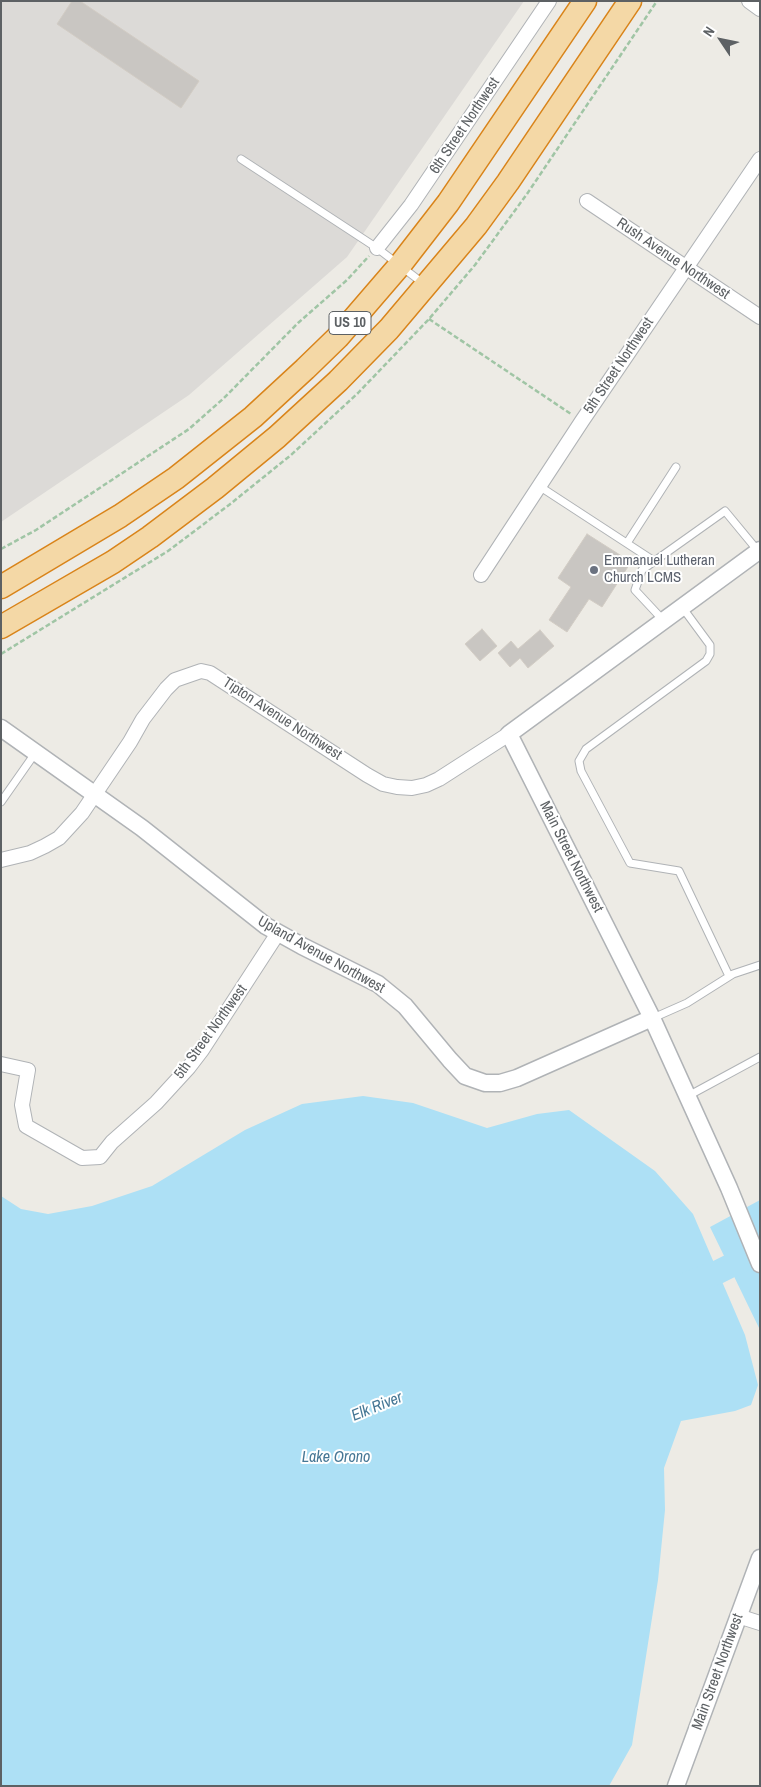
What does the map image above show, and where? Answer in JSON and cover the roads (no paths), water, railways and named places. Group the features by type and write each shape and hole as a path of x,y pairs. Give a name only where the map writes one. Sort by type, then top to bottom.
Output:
{"highway":[{"name":"US 10","path":"1,587 149,497 216,448 288,386 338,337 400,265 448,203 585,1"},
{"name":"US 10","path":"1,627 113,562 150,537 215,488 277,437 338,381 389,329 476,226 508,182 630,1"}],"street":[{"name":"6th Street Northwest","path":"377,248 417,197 549,1"},
{"path":"749,1 760,9"},
{"name":"5th Street Northwest","path":"481,575 582,421 760,159"},
{"name":"Rush Avenue Northwest","path":"586,201 760,317"},
{"path":"509,734 759,551"},
{"name":"Tipton Avenue Northwest","path":"96,793 143,719 166,689 175,680 201,670 210,673 367,775 383,784 397,787 412,788 426,786 509,734"},
{"name":"Upland Avenue Northwest","path":"1,728 96,793 168,848 248,914 278,933 378,984 404,1006 465,1076 485,1083 500,1083 536,1071 652,1018"},
{"name":"Main Street Northwest","path":"509,734 652,1018 729,1188 760,1264"},
{"path":"1,860 30,853 59,838 82,813 96,793"},
{"name":"5th Street Northwest","path":"1,1064 28,1070 22,1105 26,1126 82,1158 100,1156 112,1142 156,1103 189,1067 278,933"},
{"name":"Main Street Northwest","path":"676,1786 760,1558"},
{"path":"738,1616 760,1624"}],"lane":[{"path":"241,159 377,248 426,286"},
{"path":"627,543 676,467"},
{"path":"539,486 654,561"},
{"path":"663,620 635,590 642,570 654,561 725,511 759,551"},
{"path":"682,607 710,644 710,654 706,661 586,749 580,761 581,771 630,863 679,871 729,976"},
{"path":"1,802 36,752"},
{"path":"652,1018 687,1003 729,976 760,966"},
{"path":"687,1096 760,1057"}],"water":[{"name":"Lake Orono","path":"363,1096 413,1103 487,1128 537,1114 569,1110 655,1171 693,1214 745,1335 758,1385 751,1405 735,1411 681,1421 664,1468 665,1510 658,1580 632,1745 609,1786 1,1786 1,1196 21,1209 48,1214 92,1206 152,1186 245,1130 302,1104"},
{"path":"760,1200 760,1330 710,1227"}],"waterway":[{"name":"Elk River","path":"689,1283 718,1272 758,1252"}],"place":[{"name":"Emmanuel Lutheran Church LCMS","path":"594,570"}]}
